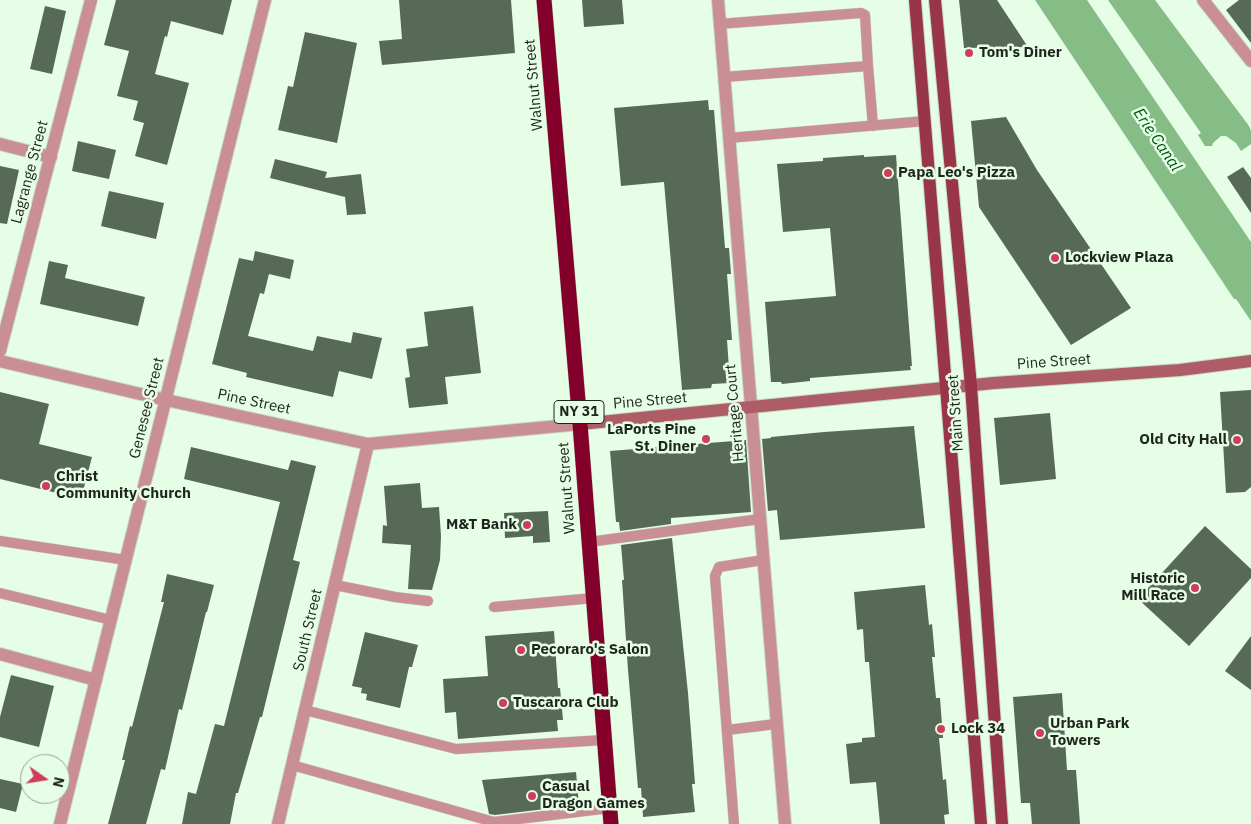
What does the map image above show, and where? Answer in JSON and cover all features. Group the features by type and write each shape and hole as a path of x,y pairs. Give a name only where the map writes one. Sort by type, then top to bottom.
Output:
{"highway":[{"name":"Walnut Street","path":"544,0 580,424 611,824"}],"main road":[{"name":"Main Street","path":"915,0 982,824"},
{"name":"Main Street","path":"935,0 970,386 1002,824"}],"street":[{"name":"Lagrange Street","path":"0,351 91,0"},
{"name":"Genesee Street","path":"60,824 265,0"},
{"name":"Heritage Court","path":"718,0 785,824"},
{"path":"1202,0 1251,61"},
{"path":"0,144 51,157"},
{"name":"Pine Street","path":"0,361 166,400 368,444 946,388 1245,363"},
{"name":"South Street","path":"278,824 368,444"},
{"path":"0,654 96,680"}],"lane":[{"path":"720,24 861,13 865,15 873,126"},
{"path":"724,77 868,66"},
{"path":"729,138 925,121"},
{"path":"589,542 760,519"},
{"path":"0,541 126,560"},
{"path":"734,824 715,576 719,567 763,560"},
{"path":"335,585 395,597 428,601"},
{"path":"0,594 111,620"},
{"path":"494,607 594,598"},
{"path":"305,710 456,750 604,740"},
{"path":"727,730 776,724"},
{"path":"292,766 494,822 610,808"}],"water":[{"name":"Erie Canal","path":"1035,0 1087,0 1251,242 1251,321 1236,299 1234,299"},
{"path":"1108,0 1155,0 1249,126 1251,144 1241,151 1236,143 1226,136 1221,136 1212,146 1205,146 1198,135 1201,133"}],"building":[{"path":"116,0 232,0 223,35 171,21 167,37 165,36 155,74 189,83 167,165 135,156 144,123 133,120 138,101 117,96 129,51 104,45"},
{"path":"399,0 511,0 515,53 382,65 379,41 402,39"},
{"path":"582,0 622,0 624,24 584,27"},
{"path":"959,0 997,0 1028,47 964,48"},
{"path":"1239,0 1251,0 1251,43 1226,10"},
{"path":"45,6 66,11 52,74 30,69"},
{"path":"305,32 357,43 337,143 278,130 288,86 293,87"},
{"path":"708,100 709,110 714,110 725,248 729,248 731,274 727,274 732,340 727,340 730,383 712,384 711,388 682,390 664,182 621,186 614,108"},
{"name":"Lockview Plaza","path":"1006,117 1037,170 1131,308 1071,345 979,207 971,121"},
{"path":"78,141 116,150 109,179 72,171"},
{"path":"864,155 864,157 896,155 911,370 810,378 810,381 782,384 781,382 771,382 765,302 836,296 830,228 783,232 777,164 823,161 823,158"},
{"path":"275,159 327,172 325,178 361,174 366,214 347,215 345,197 270,178"},
{"path":"0,166 19,170 7,224 0,223"},
{"path":"1243,167 1251,178 1251,213 1227,177"},
{"path":"109,191 164,203 156,239 101,226"},
{"path":"255,251 294,260 290,279 269,274 264,294 260,293 248,336 313,351 317,336 351,343 353,332 382,338 372,379 339,371 333,397 246,377 247,373 212,364 239,258 253,261"},
{"path":"49,261 68,265 65,278 145,297 138,326 40,304"},
{"path":"473,306 481,373 445,377 448,404 409,408 405,378 410,377 406,349 428,346 424,312"},
{"name":"Old City Hall","path":"1251,390 1251,487 1245,492 1226,493 1220,392"},
{"path":"0,392 49,404 39,444 92,457 81,499 0,479"},
{"path":"1050,413 1056,479 1000,485 994,418"},
{"path":"914,426 925,528 780,540 777,510 768,511 762,439 824,432"},
{"path":"746,440 751,512 671,518 671,524 620,531 619,522 616,522 610,451"},
{"path":"191,447 288,470 291,460 316,466 293,560 300,562 262,717 260,717 238,793 236,793 230,824 182,824 188,792 196,794 215,724 224,726 280,502 184,479"},
{"path":"420,483 422,508 439,507 440,560 432,590 408,589 411,545 382,543 383,525 387,526 384,486"},
{"name":"M&T Bank","path":"548,511 550,542 533,543 533,536 505,538 504,513"},
{"name":"Historic Mill Race","path":"1205,526 1251,569 1251,578 1189,646 1138,599"},
{"path":"672,538 688,693 695,784 692,784 695,812 643,817 641,788 638,788 628,670 621,545"},
{"path":"167,574 214,585 182,710 179,709 165,770 161,769 146,824 108,824 125,760 122,760 130,726 132,727 164,602 161,602"},
{"path":"925,585 929,625 932,624 935,657 932,657 936,698 940,698 943,738 939,738 943,780 946,779 949,814 944,815 945,824 880,824 876,782 850,784 846,744 862,742 862,738 875,737 869,662 865,662 863,629 857,630 854,592"},
{"path":"554,631 558,688 560,688 563,720 557,720 558,731 458,739 456,712 445,713 443,679 488,676 485,636"},
{"path":"365,632 418,645 412,667 409,667 400,708 366,700 367,694 361,693 362,688 352,686"},
{"path":"1251,636 1251,690 1225,671"},
{"path":"11,675 54,686 39,747 0,737 0,717"},
{"name":"Urban Park Towers","path":"1062,693 1067,770 1076,770 1080,824 1032,824 1030,803 1021,803 1013,697"},
{"name":"Casual Dragon Games","path":"576,772 579,805 495,815 489,814 482,780"},
{"path":"0,779 20,783 20,796 16,812 0,808"}],"place":[{"name":"Tom's Diner","path":"969,53"},
{"name":"Papa Leo's Pizza","path":"888,173"},
{"name":"Lockview Plaza","path":"1055,258"},
{"name":"LaPorts Pine St. Diner","path":"706,439"},
{"name":"Old City Hall","path":"1237,440"},
{"name":"Christ Community Church","path":"46,486"},
{"name":"M&T Bank","path":"527,525"},
{"name":"Historic Mill Race","path":"1195,588"},
{"name":"Pecoraro's Salon","path":"521,650"},
{"name":"Tuscarora Club","path":"503,703"},
{"name":"Lock 34","path":"941,729"},
{"name":"Urban Park Towers","path":"1040,733"},
{"name":"Casual Dragon Games","path":"532,796"}]}
